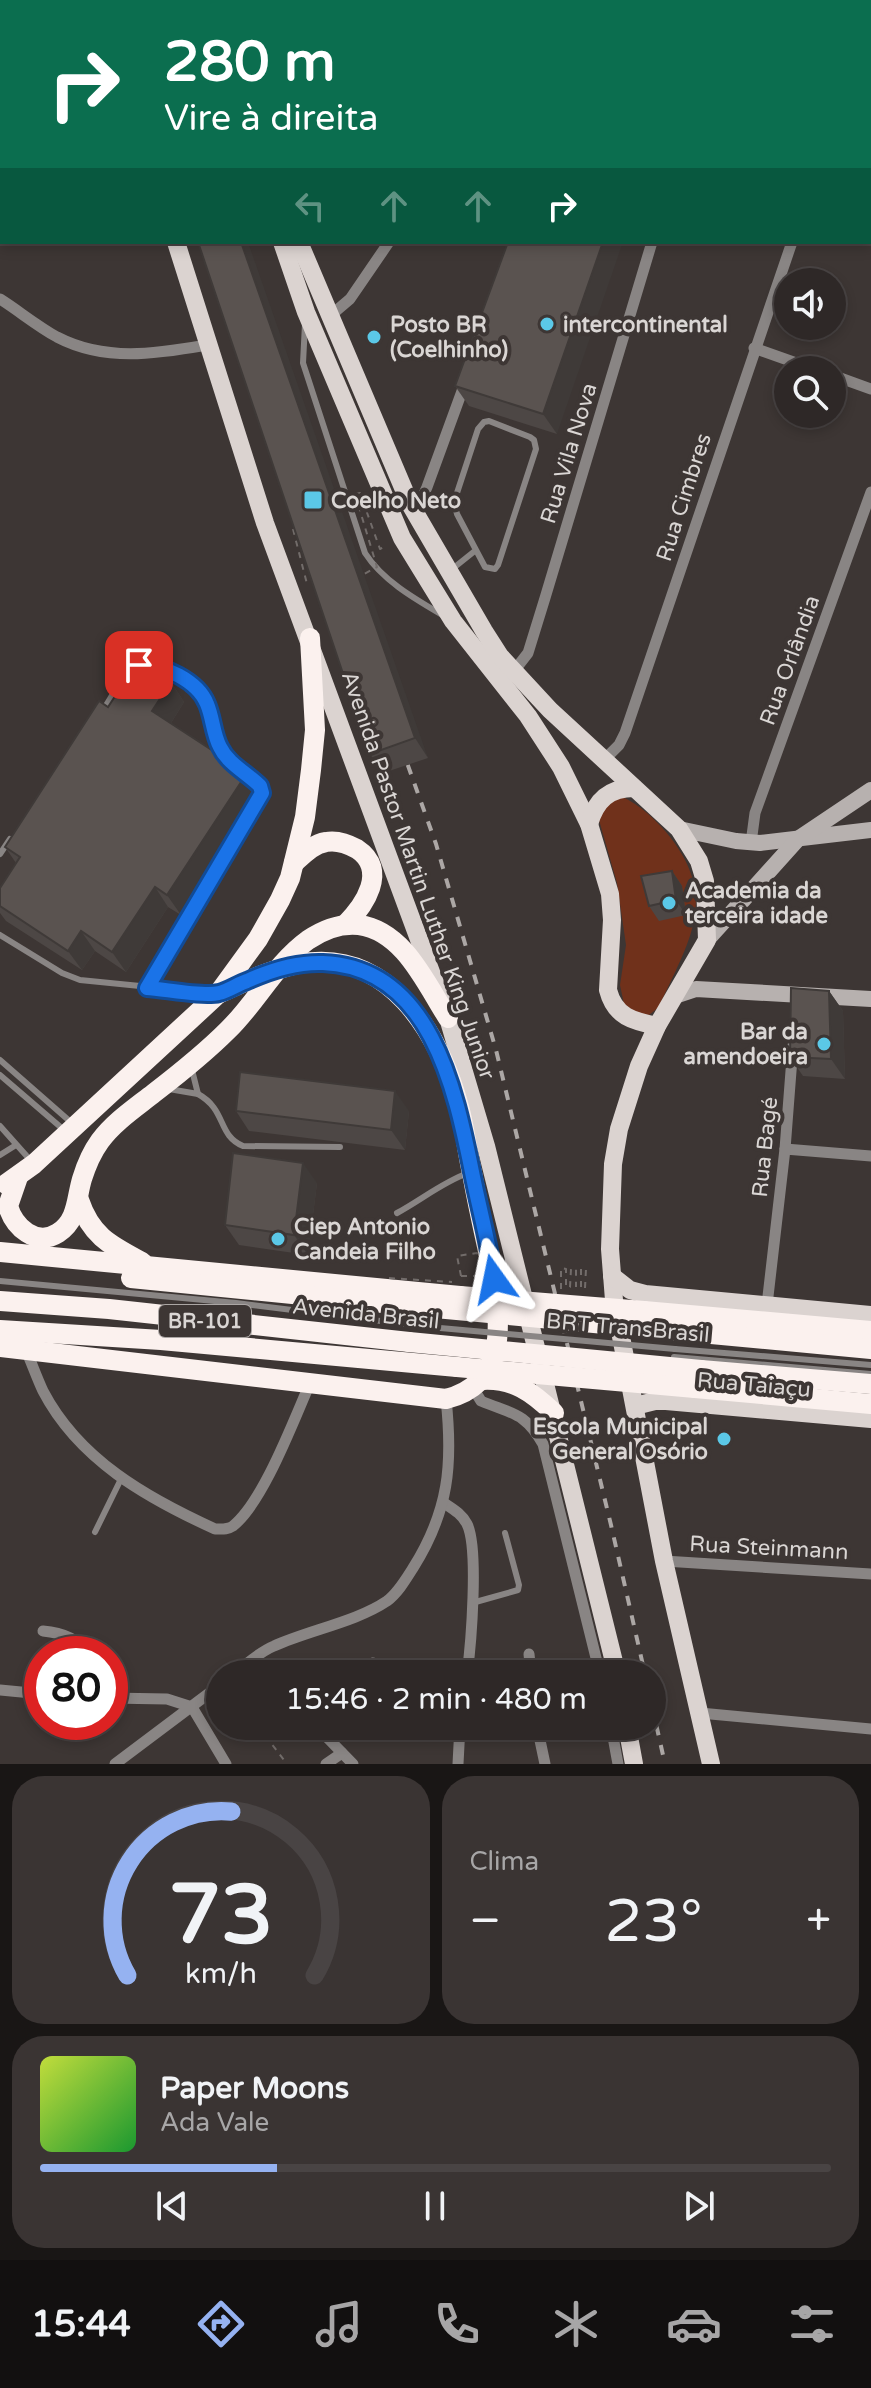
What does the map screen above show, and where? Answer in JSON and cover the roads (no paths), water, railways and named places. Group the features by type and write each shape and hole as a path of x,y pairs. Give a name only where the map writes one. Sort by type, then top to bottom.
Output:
{"highway":[{"path":"310,638 315,730 305,817 294,863 270,919 218,994 34,1164 9,1182 8,1206 11,1216 23,1231 35,1236 54,1236 62,1230 79,1200 87,1164 117,1122 230,1029 278,969 316,934 330,927 369,927 393,940 409,958 448,1018"},
{"path":"294,863 310,849 325,842 349,845 367,858 371,865 371,887 361,909 345,925"},
{"path":"218,994 300,963 346,965 379,979 403,998 427,1029 459,1106 498,1302 497,1338 491,1365 478,1384"},
{"path":"79,1200 86,1220 96,1234 148,1266"},
{"name":"Avenida Brasil","path":"0,1252 148,1266 460,1286 701,1315 871,1331"},
{"name":"Avenida Brasil","path":"0,1265 403,1305 676,1346 871,1349"},
{"name":"Avenida Brasil","path":"0,1301 422,1334 871,1404"},
{"name":"Avenida Brasil","path":"0,1330 161,1340 457,1367 871,1384"},
{"path":"0,1347 446,1399 462,1395 478,1384 498,1379 519,1384 554,1413"}],"main road":[{"name":"Avenida Pastor Martin Luther King Junior","path":"177,244 265,523 448,1018 486,1146 614,1660"},
{"path":"283,244 306,312 402,538 453,621 528,716 561,767 589,824 610,894 610,1001 623,1016 657,1026"},
{"path":"300,244 410,504 448,572 500,656 550,710 679,829 699,861 705,881 707,940"},
{"path":"589,824 596,806 609,792 634,788"},
{"path":"711,1764 664,1561 613,1284 610,1207 613,1164 619,1129 639,1066 657,1026 707,940 798,839 871,790"},
{"path":"679,829 751,843 871,830"},
{"path":"675,996 696,989 797,1000 871,999"},
{"path":"613,1284 645,1294 871,1315"},
{"name":"Rua Taiaçu","path":"635,1406 666,1401 871,1419"},
{"path":"630,1740 634,1764"}],"street":[{"path":"330,316 350,299 388,244"},
{"name":"Rua Vila Nova","path":"514,671 528,653 651,244"},
{"name":"Rua Cimbres","path":"604,760 619,745 625,733 791,244"},
{"path":"0,299 56,336 85,348 117,355 153,354 207,345"},
{"path":"754,348 777,356"},
{"path":"410,504 424,494 471,367"},
{"path":"846,380 871,389"},
{"name":"Rua Orlândia","path":"751,843 755,813 871,492"},
{"name":"Rua Bagé","path":"767,1305 785,1149 793,1040"},
{"path":"785,1149 871,1156"},
{"path":"26,1350 54,1408 94,1457 121,1479 215,1529 225,1530 235,1524 259,1493 311,1381"},
{"path":"478,1384 481,1401 502,1407 526,1421 543,1444 597,1660"},
{"path":"253,1660 269,1648 387,1601 402,1584 427,1546 444,1503 450,1456 446,1399"},
{"path":"444,1503 454,1509 468,1526 472,1603 469,1660"},
{"name":"Rua Steinmann","path":"664,1561 871,1574"},
{"path":"43,1631 68,1636"},
{"path":"529,1654 530,1660"},
{"path":"0,1690 24,1692"},
{"path":"117,1763 206,1696"},
{"path":"128,1698 167,1699 192,1707 226,1764"},
{"path":"700,1713 871,1729"},
{"path":"329,1740 353,1764"},
{"path":"457,1740 458,1764"},
{"path":"540,1740 545,1764"},
{"path":"614,1740 618,1764"},
{"path":"326,1764 342,1753"}],"lane":[{"path":"306,312 303,363 365,553 378,571 453,621"},
{"path":"489,421 530,437 536,449 495,569 485,567 476,550 454,502 478,429 489,421"},
{"path":"448,572 476,550"},
{"path":"96,720 131,671 139,665 152,664 167,669 204,697 219,745 226,756 260,786 262,793 147,988"},
{"path":"0,854 17,830"},
{"path":"0,935 62,973 80,980 218,994"},
{"path":"0,1060 71,1130"},
{"path":"191,1064 198,1094"},
{"path":"0,1075 71,1130"},
{"path":"162,1087 198,1094 214,1105 232,1139 243,1146 340,1147"},
{"path":"0,1126 34,1164"},
{"path":"0,1155 16,1145"},
{"path":"397,1213 450,1180 472,1172"},
{"name":"BRT TransBrasil","path":"0,1281 236,1303 422,1334 676,1346 871,1365"},
{"path":"0,1292 264,1317"},
{"name":"BRT TransBrasil","path":"368,1328 583,1350"},
{"name":"BRT TransBrasil","path":"598,1351 676,1346 871,1374"},
{"path":"95,1532 121,1479"},
{"path":"472,1603 518,1590 505,1533"}],"railway":[{"path":"401,746 436,844 496,1050 642,1660"},
{"path":"660,1740 665,1764"}],"place":[{"name":"intercontinental","path":"547,324"},
{"name":"Posto BR (Coelhinho)","path":"374,337"},
{"name":"Coelho Neto","path":"313,500"},
{"name":"Academia da terceira idade","path":"669,903"},
{"name":"Bar da amendoeira","path":"824,1044"},
{"name":"Ciep Antonio Candeia Filho","path":"278,1239"},
{"name":"Escola Municipal General Osório","path":"724,1439"}]}
